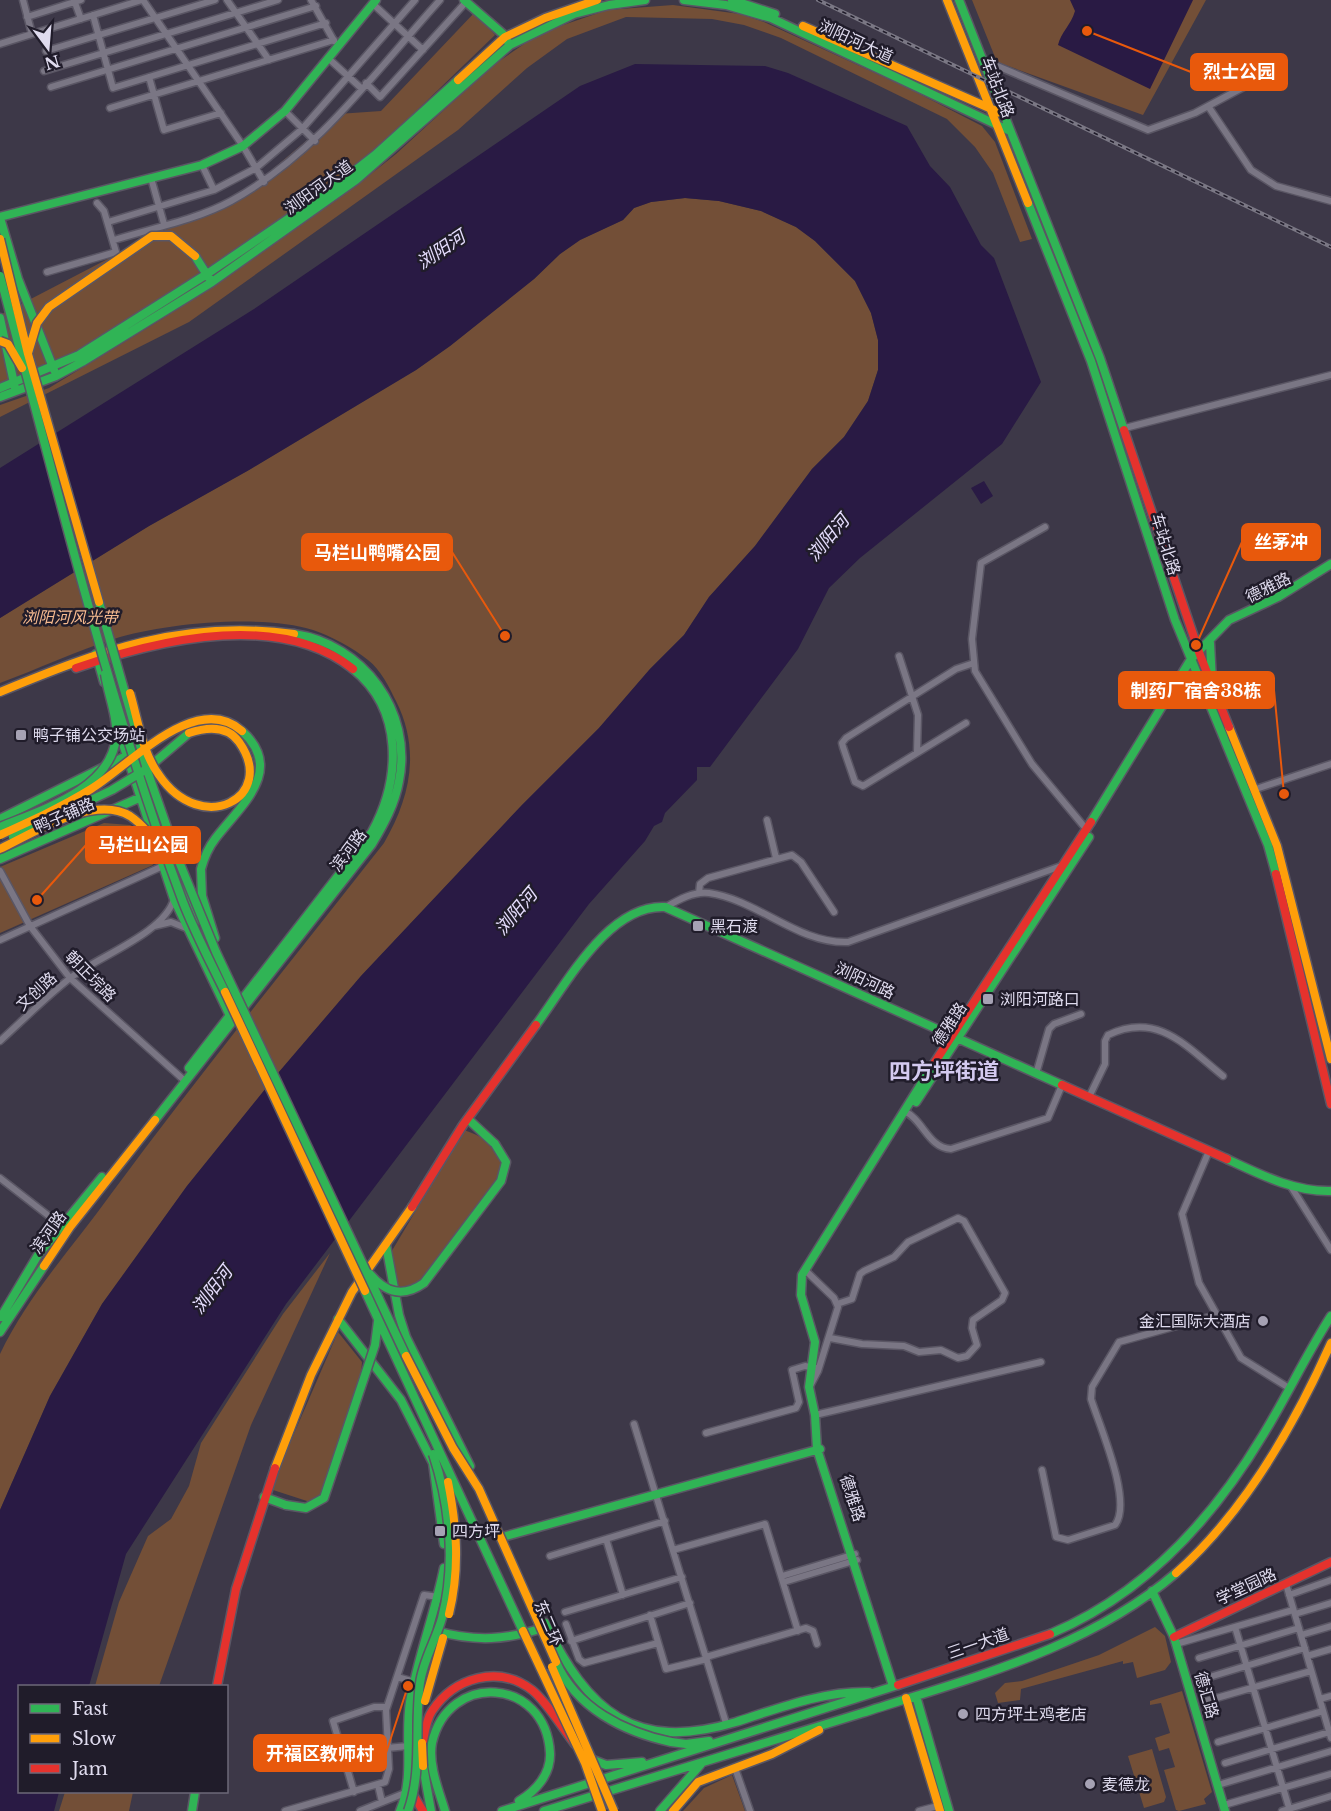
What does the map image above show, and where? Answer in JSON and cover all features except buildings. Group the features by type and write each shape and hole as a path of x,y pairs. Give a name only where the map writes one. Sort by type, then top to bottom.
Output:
{"main road":[{"name":"浏阳河大道","path":"0,397 15,388 54,372 209,278 375,155 508,41 544,18 597,0"},
{"name":"浏阳河大道","path":"508,41 572,14 605,5 645,0"},
{"name":"浏阳河大道","path":"684,0 726,5 771,18 1010,131"},
{"name":"浏阳河大道","path":"732,0 771,12 886,65 991,107 1003,114"},
{"name":"车站北路","path":"947,0 1091,361 1116,431 1159,576 1268,845 1282,893 1331,1104"},
{"name":"车站北路","path":"959,0 1100,358 1199,652 1256,789 1286,876 1331,1059"},
{"path":"465,1 508,41"},
{"path":"54,372 18,279 0,217 202,165 243,146 285,111 328,58 336,44 375,2"},
{"path":"28,354 37,323 49,307 152,236 164,233 179,238 195,256 209,278"},
{"path":"0,239 28,354 166,827 223,966 363,1264 453,1448 479,1490 513,1560 558,1666 572,1688 591,1707 615,1723 642,1736 686,1744 741,1735"},
{"path":"0,276 23,370 103,657 166,865 174,899 231,1018"},
{"path":"0,318 15,388"},
{"path":"0,342 8,344 23,370"},
{"name":"浏阳河大道","path":"0,388 15,388"},
{"name":"德雅路","path":"1199,652 1231,622 1280,600 1331,566"},
{"name":"德雅路","path":"954,1037 1199,652 1229,620 1278,597 1331,566"},
{"name":"滨河路","path":"0,692 103,657 163,643 213,637 281,638 306,642 323,648 353,667 376,694 387,715 395,752 395,777 382,815 358,852 183,1080 65,1228 38,1255 0,1320"},
{"path":"1210,643 1212,682"},
{"path":"103,657 126,756 139,798 166,865"},
{"path":"0,827 86,785 110,761 116,738 103,657"},
{"path":"103,657 174,864 238,1010"},
{"name":"滨河路","path":"0,698 103,657"},
{"name":"德雅路","path":"954,1037 1083,847 1181,685 1192,662"},
{"path":"0,843 131,780 144,772 150,766 156,761 180,740 201,729 221,729 233,735 246,750 250,768 249,780 243,792 236,800 214,809 192,807 171,792 159,777 156,770 152,764 130,692 119,667"},
{"path":"1181,685 1191,683 1202,685"},
{"path":"0,835 83,793 185,725 215,718 237,727 249,736 256,748 259,777 247,801 212,839 201,869 204,906 223,966"},
{"name":"鸭子铺路","path":"0,819 126,756"},
{"name":"鸭子铺路","path":"0,859 139,798"},
{"path":"0,849 79,813 105,807 118,809 137,820 155,840 255,1061 585,1763 602,1811"},
{"name":"浏阳河路","path":"217,1685 236,1589 264,1497 310,1375 352,1292 386,1245 468,1119 605,932 633,910 653,906 666,907 1209,1151 1290,1184 1315,1192 1331,1191"},
{"path":"806,1272 954,1037"},
{"path":"363,1264 379,1286 395,1294 412,1291 424,1282 501,1181 506,1162 495,1144 468,1119"},
{"name":"滨河路","path":"0,1332 65,1228"},
{"path":"386,1245 399,1315 406,1337 434,1398 506,1536 566,1668 583,1690 600,1706 640,1728 687,1732 817,1697 875,1692"},
{"name":"德雅路","path":"806,1272 801,1290 814,1335 811,1384 819,1449 895,1686"},
{"name":"三一大道","path":"500,1811 663,1761 1047,1635 1100,1609 1145,1577 1181,1545 1208,1516 1237,1476 1331,1316"},
{"path":"338,1319 401,1400 433,1463 446,1555 440,1598 414,1682 408,1722 406,1789 400,1811"},
{"path":"264,1497 296,1509 318,1504 324,1498 375,1345 378,1322"},
{"name":"三一大道","path":"544,1811 916,1696 1076,1639 1114,1618 1152,1591 1197,1554 1254,1486 1331,1343"},
{"path":"395,1359 438,1466 446,1520 449,1566 444,1610 421,1682 414,1786 408,1811"},
{"name":"东二环","path":"453,1448 509,1568 614,1811"},
{"path":"506,1536 656,1492 819,1449"},
{"path":"431,1811 421,1751 426,1692 455,1592 458,1561 458,1529 443,1461"},
{"name":"学堂园路","path":"1175,1640 1331,1562"},
{"name":"德汇路","path":"1152,1591 1175,1640 1224,1808"},
{"path":"430,1629 460,1639 488,1642 513,1639 547,1627"},
{"path":"1047,1635 1053,1648"},
{"path":"421,1751 430,1713 446,1694 464,1682 489,1675 510,1679 532,1690 562,1730 591,1761 612,1765 663,1761"},
{"path":"445,1811 433,1756 432,1744 437,1725 452,1706 470,1695 490,1690 510,1694 530,1705 544,1723 552,1746 548,1768 539,1786 530,1795 500,1811"},
{"path":"916,1696 949,1811"},
{"path":"906,1698 939,1808"},
{"path":"673,1811 698,1782 772,1754 838,1720"},
{"path":"660,1811 698,1766 756,1745"},
{"path":"406,1789 423,1811"},
{"path":"192,1811 195,1793"},
{"path":"549,1811 561,1806"}],"street":[{"path":"23,0 32,34"},
{"path":"0,44 143,0 200,81 264,182"},
{"path":"46,51 215,0"},
{"path":"228,0 269,60"},
{"path":"44,71 278,0"},
{"path":"110,108 269,60 336,44 311,0"},
{"path":"108,222 214,190 256,168 302,129 415,0"},
{"path":"114,240 216,209 264,182 315,141 440,0"},
{"path":"27,17 77,1 81,19"},
{"path":"328,58 347,76 380,97 465,1"},
{"path":"375,2 423,50"},
{"path":"51,87 316,6"},
{"path":"93,15 113,88 326,23"},
{"path":"982,60 1148,130 1208,106 1255,81"},
{"path":"150,77 164,130 221,113"},
{"path":"1208,106 1251,170 1276,186 1331,201"},
{"path":"285,111 315,141"},
{"path":"202,165 214,190"},
{"path":"151,178 164,224"},
{"path":"47,272 116,252 104,211 97,204"},
{"path":"1125,428 1331,375"},
{"path":"1045,527 981,563 972,639 974,663 984,689 1032,764 1087,830"},
{"path":"899,656 918,715 917,752"},
{"path":"966,723 917,752 909,760 860,786 855,782 842,743 956,669 974,663"},
{"path":"1256,789 1331,764"},
{"path":"767,820 776,858"},
{"path":"699,893 700,884 708,878 788,855 798,859 834,912"},
{"path":"0,940 166,865"},
{"path":"666,907 699,893 709,893 733,901 821,940 848,942 1064,865"},
{"name":"朝正垸路","path":"0,871 30,926 70,978 183,1080"},
{"name":"文创路","path":"0,1041 70,978 153,926 168,912 174,899"},
{"path":"153,926 177,922 188,931"},
{"path":"1036,1074 1049,1029 1081,1014"},
{"path":"1089,1097 1105,1064 1105,1041 1108,1035 1139,1026 1169,1033 1223,1076"},
{"path":"906,1112 932,1140 945,1149 951,1149 1048,1118 1062,1085"},
{"path":"1209,1151 1182,1214 1199,1283 1247,1364 1290,1389"},
{"path":"0,1178 65,1228"},
{"path":"1290,1184 1331,1250"},
{"path":"830,1338 862,1344 904,1346 919,1352 941,1350 958,1358 968,1356 977,1345 972,1328 973,1320 1002,1300 1005,1293 964,1221 958,1218 908,1242 894,1257 864,1271 857,1280 852,1299 837,1304"},
{"path":"806,1272 837,1304"},
{"path":"811,1384 830,1338 837,1304"},
{"path":"1041,1470 1056,1537 1068,1540 1114,1525 1119,1519 1122,1499 1091,1399 1092,1387 1119,1342 1216,1315"},
{"path":"816,1415 1041,1362"},
{"path":"706,1433 796,1408 799,1402 792,1370 813,1367"},
{"path":"634,1424 726,1723"},
{"path":"550,1556 664,1521"},
{"path":"673,1550 765,1524 798,1630"},
{"path":"606,1539 622,1595"},
{"path":"783,1579 855,1557"},
{"path":"565,1612 682,1577"},
{"path":"1289,1595 1331,1580"},
{"path":"1225,1763 1330,1730 1286,1584"},
{"path":"285,1811 304,1808 385,1782 388,1773 385,1722 387,1707 424,1594 440,1598"},
{"path":"571,1641 690,1603"},
{"path":"1175,1640 1331,1603"},
{"path":"650,1615 657,1643 668,1670 798,1630 811,1629 817,1644"},
{"path":"566,1624 581,1662 586,1663 657,1643"},
{"path":"1199,1658 1241,1645 1331,1626"},
{"path":"1236,1627 1290,1810"},
{"path":"1203,1679 1305,1648"},
{"path":"1307,1656 1331,1649"},
{"path":"1206,1701 1311,1671"},
{"path":"397,1677 414,1682"},
{"path":"1320,1699 1331,1696"},
{"path":"354,1792 333,1721 374,1707 387,1707"},
{"path":"1218,1742 1323,1711"},
{"path":"387,1748 408,1746"},
{"path":"1218,1785 1331,1751"},
{"path":"735,1768 750,1811"},
{"path":"1224,1808 1331,1774"},
{"path":"378,1785 382,1802"},
{"path":"360,1811 406,1789"},
{"path":"1282,1811 1331,1796"},
{"path":"920,1811 939,1808"}],"green space":[{"path":"972,0 1206,0 1143,115 997,62"},
{"path":"673,5 740,14 764,22 910,89 982,126 995,142 1032,239 1020,242 993,173 975,147 947,119 781,38 744,25 712,19 626,17 567,39 527,68 458,130 189,322 0,417 0,405 49,388 162,319 357,185 396,154 492,66 540,33 607,10"},
{"path":"475,12 495,35 350,175 79,355 0,384 0,315 152,236 241,196 338,114 381,111"},
{"name":"浏阳河风光带","path":"685,198 719,201 761,211 796,227 815,241 855,281 871,313 878,340 878,370 868,401 844,437 812,469 755,546 709,597 684,635 650,669 599,728 522,805 361,976 279,1072 187,1186 102,1304 50,1396 0,1510 0,1354 11,1332 52,1272 178,1105 384,843 406,791 410,756 404,720 396,701 377,669 349,647 313,630 268,622 213,622 135,633 100,644 0,683 0,618 149,526 249,470 416,370 450,346 580,240 623,220 634,208 651,202"},
{"path":"104,823 130,825 143,832 153,865 0,933 0,867"},
{"path":"464,1130 484,1139 496,1150 500,1165 499,1175 494,1186 423,1280 409,1290 398,1290 390,1254"},
{"path":"330,1253 251,1425 159,1685 95,1685 119,1602 148,1536 171,1519 189,1486 201,1443 283,1314"},
{"path":"338,1332 362,1362 361,1374 324,1495 310,1502 270,1489"},
{"path":"1155,1627 1165,1636 1171,1662 1165,1670 1137,1678 1133,1662 1123,1664 1123,1661 1021,1689 1020,1700 998,1703 995,1693 1005,1683 1022,1681 1099,1655"},
{"path":"1182,1691 1212,1792 1204,1799 1206,1804 1179,1811 1176,1810 1164,1770 1175,1767 1169,1748 1159,1751 1155,1738 1170,1733 1161,1703 1150,1705 1150,1701"},
{"path":"1152,1749 1166,1797 1164,1802 1144,1808 1128,1756"},
{"path":"732,1775 745,1811 683,1811 704,1788"},
{"path":"65,1793 133,1793 129,1811 59,1811"}],"water":[{"path":"1070,0 1193,0 1150,89 1058,45 1075,11"},
{"name":"浏阳河","path":"635,64 765,66 788,73 907,126 930,166 950,187 981,245 994,258 1041,382 1002,444 860,558 829,588 798,649 710,767 697,767 697,780 665,813 662,822 654,826 645,841 589,904 286,1304 126,1554 89,1685 18,1685 18,1793 59,1793 54,1811 0,1811 0,1510 50,1396 102,1304 187,1186 279,1072 361,976 522,805 599,728 650,669 684,635 709,597 755,546 812,469 844,437 868,401 878,370 878,340 871,313 855,281 815,241 796,227 761,211 719,201 685,198 651,202 634,208 623,220 580,240 560,254 534,279 416,370 249,470 149,526 0,618 0,468 254,309 580,86"},
{"path":"984,481 993,496 981,504 971,488"}],"railway":[{"path":"818,0 1331,247"}],"traffic: fast":[{"path":"0,217 202,165 243,146 285,111 376,0"},
{"path":"464,0 503,34 508,42"},
{"path":"0,397 56,376 82,362 212,282 356,180 510,45 574,14 609,5 645,0"},
{"path":"684,0 726,5 771,18 1010,131"},
{"path":"732,0 775,14"},
{"path":"959,0 1100,358 1124,430"},
{"path":"0,388 79,355 207,274 329,191 375,155 458,80"},
{"path":"1028,203 1091,361 1175,620 1268,845 1276,874"},
{"path":"0,218 18,279 54,370"},
{"path":"195,256 209,278"},
{"path":"0,276 84,591 130,748 183,902 225,992"},
{"path":"0,318 15,388"},
{"path":"1091,822 1191,659 1229,620 1278,597 1331,564"},
{"path":"99,602 148,773 178,859 216,952 406,1356"},
{"path":"155,1120 372,844 395,798 401,755 398,730 390,706 378,685 361,666 341,651 319,640 294,634"},
{"path":"1210,643 1212,681"},
{"path":"96,654 104,682"},
{"path":"189,1068 372,832 382,811 392,768 389,725 382,704 370,686 353,669"},
{"path":"0,827 71,796 101,771 111,756 116,738 114,714 105,674"},
{"path":"1181,685 1202,685"},
{"path":"118,729 174,899 231,1018"},
{"path":"201,869 210,846 246,801 259,774 260,760 254,746 242,731"},
{"path":"156,761 189,733"},
{"path":"0,819 126,756"},
{"path":"13,837 112,790 145,770"},
{"path":"0,859 139,798"},
{"path":"916,1102 1089,837"},
{"path":"201,869 202,896 215,938"},
{"path":"182,882 197,920"},
{"path":"536,1025 575,969 607,932 625,919 644,910 665,907 1062,1085"},
{"path":"893,1686 817,1449 815,1415 809,1387 815,1342 801,1295 802,1275 933,1065"},
{"path":"468,1119 495,1144"},
{"path":"370,1274 382,1286 395,1291 409,1291 424,1283 501,1181 506,1162 495,1144"},
{"path":"1227,1159 1290,1185 1317,1191 1331,1191"},
{"path":"1,1317 38,1255 102,1177"},
{"path":"386,1245 399,1315 406,1337 470,1466"},
{"path":"0,1332 44,1266"},
{"path":"365,1291 523,1631"},
{"path":"1050,1634 1084,1618 1145,1576 1198,1525 1243,1466 1331,1316"},
{"path":"338,1319 401,1400 433,1463 444,1544"},
{"path":"286,1505 306,1508 324,1498 375,1345 378,1321"},
{"path":"506,1536 820,1449"},
{"path":"408,1811 413,1795 417,1764 420,1683 442,1618 449,1577 447,1514 433,1454"},
{"path":"264,1497 286,1505"},
{"path":"400,1811 407,1784 410,1702 444,1568"},
{"path":"544,1811 944,1687 1026,1658 1105,1622 1142,1599 1176,1573"},
{"path":"1152,1591 1174,1637 1225,1811"},
{"path":"545,1623 561,1654 597,1701 618,1717 642,1728 669,1732 700,1730 736,1722 818,1697 869,1692"},
{"path":"436,1631 465,1637 491,1638 518,1635 546,1627"},
{"path":"556,1662 576,1692 603,1716 636,1732 671,1742"},
{"path":"502,1811 898,1685"},
{"path":"445,1811 431,1760 432,1743 442,1720 457,1704 475,1694 496,1692 515,1697 532,1709 544,1728 550,1753 548,1768 537,1787 519,1801"},
{"path":"916,1696 949,1811"},
{"path":"671,1742 686,1744 709,1741"},
{"path":"588,1758 606,1765 642,1762"},
{"path":"660,1811 701,1764"},
{"path":"423,1766 431,1811"},
{"path":"192,1811 195,1793"}],"traffic: slow":[{"path":"458,80 505,37 545,18 597,0"},
{"path":"947,0 1028,203"},
{"path":"803,26 1003,114"},
{"path":"28,353 37,323 49,307 152,236 171,236 195,256"},
{"path":"0,239 28,354 99,602"},
{"path":"0,341 8,344 22,368"},
{"path":"0,692 72,664 142,642 215,631 294,634"},
{"path":"130,693 148,756 159,775 176,794 195,804 213,807 230,803 242,793 249,779 249,762 239,742 223,730 203,729 189,733"},
{"path":"0,835 80,796 143,750 184,725 204,720 224,721 242,731"},
{"path":"1229,727 1277,846 1331,1059"},
{"path":"0,849 64,818 99,810 115,810 135,820 153,838 164,854"},
{"path":"225,992 365,1291"},
{"path":"44,1266 70,1227 155,1120"},
{"path":"275,1468 311,1375 352,1292 412,1207"},
{"path":"1176,1573 1224,1523 1266,1466 1301,1405 1331,1343"},
{"path":"406,1356 453,1448 479,1489 556,1662"},
{"path":"448,1482 454,1515 456,1548 455,1581 449,1614"},
{"path":"523,1631 585,1763 602,1811"},
{"path":"425,1701 443,1638"},
{"path":"552,1667 614,1811"},
{"path":"906,1698 940,1811"},
{"path":"673,1811 698,1782 772,1754 819,1730"},
{"path":"422,1743 423,1766"}],"traffic: jam":[{"path":"1124,430 1200,655 1229,727"},
{"path":"76,668 143,648 180,640 254,635 290,640 323,651 353,669"},
{"path":"933,1065 1091,822"},
{"path":"1276,874 1331,1104"},
{"path":"412,1207 463,1125 536,1025"},
{"path":"1062,1085 1227,1159"},
{"path":"217,1685 236,1589 275,1468"},
{"path":"1174,1637 1331,1562"},
{"path":"898,1685 1050,1634"},
{"path":"421,1751 428,1720 441,1700 464,1683 478,1678 491,1677 519,1682 532,1690 549,1708 575,1744"},
{"path":"412,1793 423,1811"}],"place":[{"name":"烈士公园","path":"1087,31"},
{"name":"马栏山鸭嘴公园","path":"505,636"},
{"name":"丝茅冲","path":"1196,645"},
{"name":"鸭子铺公交场站","path":"21,735"},
{"name":"制药厂宿舍38栋","path":"1284,794"},
{"name":"马栏山公园","path":"37,900"},
{"name":"黑石渡","path":"698,926"},
{"name":"浏阳河路口","path":"988,999"},
{"name":"金汇国际大酒店","path":"1263,1321"},
{"name":"四方坪","path":"440,1531"},
{"name":"开福区教师村","path":"408,1686"},
{"name":"四方坪土鸡老店","path":"963,1714"},
{"name":"麦德龙","path":"1090,1784"}],"district":[{"name":"四方坪街道","path":"944,1071"}]}
